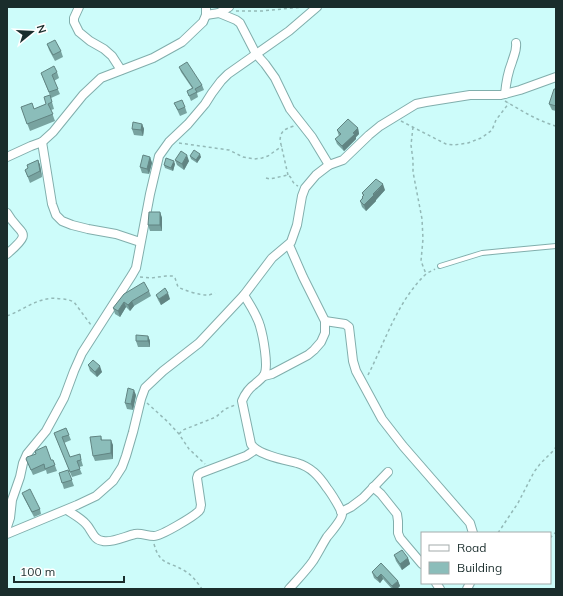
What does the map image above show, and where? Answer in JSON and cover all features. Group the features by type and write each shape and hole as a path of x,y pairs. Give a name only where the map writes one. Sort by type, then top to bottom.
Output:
{"street":[{"path":"80,7 74,18 74,22 79,32 112,56 121,70"},
{"path":"7,527 10,518 9,496 20,477 23,463 27,454 46,431 64,398 82,353 136,268 140,242 159,156 169,142 188,124 205,104 221,81 228,74 289,31 317,7"},
{"path":"7,157 42,142 53,132 83,94 101,78 153,58 177,45 202,22 206,11 225,10 240,22 256,54 271,71 290,109 312,137 329,165"},
{"path":"505,94 506,82 517,51 516,43"},
{"path":"7,534 67,510 96,496 113,481 122,468 133,432 140,399 145,388 150,382 199,343 244,295 272,258 289,245 293,239 297,225 302,196 305,188 316,175 329,165 343,160 369,134 416,104 470,95 505,94 556,77"},
{"path":"42,142 52,204 56,215 62,221 72,225 116,234 140,242"},
{"path":"7,213 21,230 23,238 7,254"},
{"path":"289,245 303,278 325,321 325,333 321,342 314,350 300,360 272,374 264,376 245,394 242,401 253,448 311,469 321,479 333,496 342,516 314,560 289,589"},
{"path":"244,295 253,309 260,325 266,361 264,376"},
{"path":"325,321 345,324 349,327 353,361 356,371 382,419 389,430 470,523 473,532"},
{"path":"67,510 86,524 92,535 102,542 138,534 153,536 162,534 198,512 200,509 201,505 197,478 198,475 212,468 246,456 255,450"},
{"path":"341,512 363,498 388,472"},
{"path":"373,487 381,494 397,514 398,533 400,538 421,563"}],"lane":[{"path":"440,266 482,253 556,246"}],"path":[{"path":"225,10 262,11 302,7"},
{"path":"495,95 541,121 556,126"},
{"path":"394,118 446,144 454,145 468,143 487,134 492,130 496,120 509,103"},
{"path":"302,124 284,131 281,134 280,140 288,175 294,184 305,188"},
{"path":"413,127 411,145 413,172 422,219 423,240 421,261 426,274"},
{"path":"169,142 229,150 254,159 268,156 282,146"},
{"path":"266,178 270,179 288,175"},
{"path":"363,384 399,310 413,288 426,274 440,266"},
{"path":"132,275 151,278 173,276 178,287 183,290 203,295 214,293"},
{"path":"7,316 42,300 49,298 61,299 74,302 96,331"},
{"path":"140,399 158,412 179,434 189,449 205,465 212,468"},
{"path":"179,434 183,430 216,417 225,409 242,401"},
{"path":"499,532 518,503 534,472 556,446"},
{"path":"153,536 155,547 163,562 185,571 193,577 202,589"}],"building":[{"path":"55,40 61,51 53,55 47,44"},
{"path":"187,62 202,85 195,89 197,92 189,96 187,91 193,88 179,67"},
{"path":"54,66 57,72 52,75 58,89 49,92 41,73"},
{"path":"554,89 556,89 556,106 549,104"},
{"path":"50,95 52,102 48,104 53,114 27,124 21,107 32,103 34,109 46,104 44,97"},
{"path":"182,100 185,107 178,110 174,103"},
{"path":"348,119 358,128 353,133 355,134 342,146 335,139 341,134 337,130"},
{"path":"133,122 142,124 141,130 132,129"},
{"path":"194,150 200,154 196,160 190,156"},
{"path":"181,151 187,155 182,164 175,160"},
{"path":"143,155 150,157 147,169 140,167"},
{"path":"166,158 174,161 171,168 164,165"},
{"path":"38,160 40,171 28,177 25,170 28,168 27,165"},
{"path":"376,179 383,184 364,205 360,201 364,195 362,193"},
{"path":"149,212 160,212 160,225 148,225"},
{"path":"144,282 149,291 128,305 124,302 118,311 113,308 124,294"},
{"path":"165,288 168,293 159,299 156,295"},
{"path":"136,335 148,336 148,341 136,341"},
{"path":"93,360 100,366 95,372 88,365"},
{"path":"128,388 134,390 131,404 125,403"},
{"path":"66,428 69,435 62,437 70,457 80,454 81,460 77,461 80,469 70,472 54,433"},
{"path":"101,436 101,440 111,440 111,453 93,456 90,437"},
{"path":"46,446 51,460 53,460 55,465 45,469 44,464 31,470 26,459 27,457 36,454 35,451"},
{"path":"68,470 72,480 62,483 59,473"},
{"path":"30,489 40,509 32,512 22,493"},
{"path":"402,550 408,558 400,564 394,555"},
{"path":"381,563 398,581 392,586 381,574 377,578 372,572"}]}
